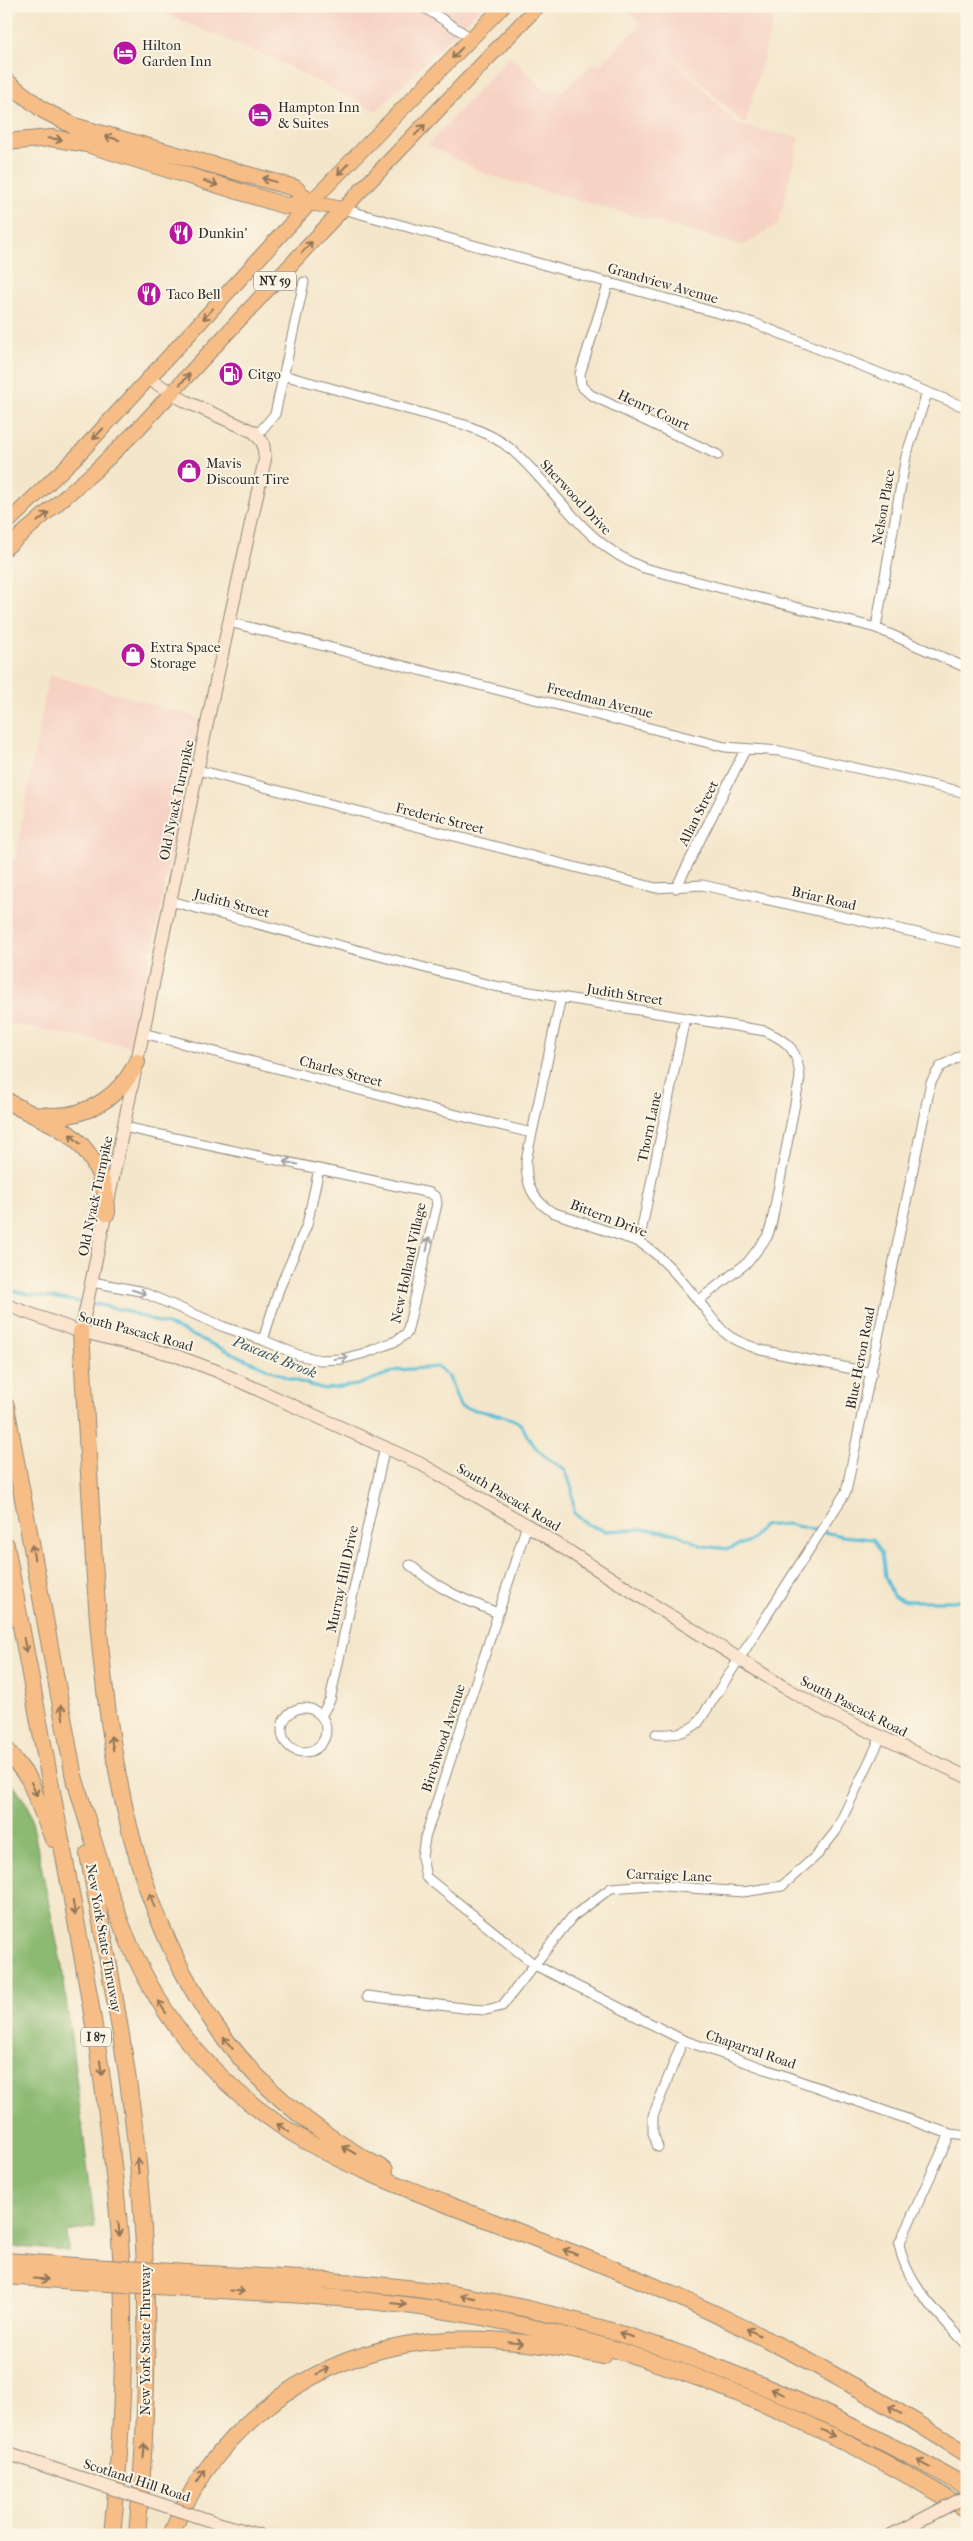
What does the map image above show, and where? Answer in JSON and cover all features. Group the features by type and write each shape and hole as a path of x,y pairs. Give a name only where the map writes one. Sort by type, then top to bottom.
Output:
{"highway":[{"path":"6,81 29,100 74,126 295,188 310,204"},
{"path":"6,142 51,138 87,144 278,204 286,206 310,204"},
{"path":"11,1103 30,1112 49,1116 84,1111 105,1100 120,1089 137,1062"},
{"path":"11,1103 63,1129 84,1148 102,1180 107,1213"},
{"path":"81,1332 97,1613 106,1704 120,1783 134,1839 150,1894 170,1945 200,2002 220,2032 249,2067 280,2097 318,2130 345,2148 454,2206"},
{"name":"New York State Thruway","path":"6,1406 119,2024 132,2110 140,2197 147,2361 144,2449 137,2535"},
{"name":"New York State Thruway","path":"6,1545 68,1879 105,2094 120,2239 123,2318 122,2404 112,2535"},
{"path":"6,1749 21,1766 32,1786 68,1879"},
{"path":"73,1772 114,1908 125,1938 151,1988 192,2046 244,2098 292,2135 354,2167 615,2270 719,2316 859,2389 967,2454"},
{"path":"6,2261 75,2273"},
{"path":"6,2276 75,2273 188,2280 404,2288 508,2305 601,2328 678,2352 775,2390 870,2435 967,2487"},
{"path":"188,2280 436,2309 504,2321 572,2337 639,2356 704,2379 768,2405 877,2458 967,2510"},
{"path":"171,2535 188,2497 210,2464 234,2436 259,2412 294,2387 321,2372 360,2356 393,2347 428,2342 466,2340 553,2347 621,2360 768,2405"}],"main road":[{"name":"NY 59","path":"6,524 58,477 310,204 503,6"},
{"name":"NY 59","path":"6,548 95,471 538,6"},
{"path":"310,204 343,209"}],"street":[{"path":"422,6 472,38"},
{"name":"Grandview Avenue","path":"343,209 754,323 967,408"},
{"path":"149,379 171,393 245,427 257,435 276,414 304,282"},
{"name":"Henry Court","path":"609,282 580,374 581,386 592,395 718,455"},
{"name":"Sherwood Drive","path":"284,376 465,425 488,434 511,449 586,532 624,560 644,568 876,628 967,668"},
{"name":"Nelson Place","path":"876,628 906,456 927,393"},
{"name":"Old Nyack Turnpike","path":"81,1332 170,901 263,471 264,448 257,435"},
{"name":"Freedman Avenue","path":"229,622 725,747 745,750 780,750 967,792"},
{"name":"Allan Street","path":"676,888 745,750"},
{"name":"Frederic Street","path":"198,770 656,888 676,888"},
{"name":"Briar Road","path":"676,888 702,885 967,944"},
{"name":"Judith Street","path":"170,901 494,986 764,1031 779,1037 790,1046 799,1061 800,1078 771,1226 767,1237 748,1262 698,1301"},
{"name":"Bittern Drive","path":"561,997 526,1162 526,1178 531,1192 540,1204 552,1212 639,1242 664,1260 729,1336 744,1344 761,1350 872,1373"},
{"name":"Thorn Lane","path":"639,1242 685,1018"},
{"name":"Charles Street","path":"143,1033 432,1109 532,1133"},
{"name":"Blue Heron Road","path":"656,1734 672,1735 686,1732 698,1723 826,1526 846,1492 872,1373 915,1149 930,1082 940,1067 967,1052"},
{"name":"New Holland Village","path":"90,1288 140,1291 224,1327 263,1340 298,1355 320,1360 342,1359 365,1353 396,1341 407,1332 410,1326 437,1204 436,1197 430,1192 124,1127"},
{"path":"263,1340 280,1289 307,1225 319,1168"},
{"name":"South Pascack Road","path":"6,1305 81,1332 174,1355 216,1371 385,1446 451,1480 527,1524 740,1660 822,1708 967,1777"},
{"name":"Murray Hill Drive","path":"321,1716 306,1708 290,1712 282,1727 286,1744 301,1752 318,1747 326,1732 321,1716 330,1700 385,1446"},
{"name":"Birchwood Avenue","path":"527,1524 424,1838 422,1858 426,1877 535,1965"},
{"path":"410,1565 432,1583 455,1596 498,1613"},
{"name":"Carraige Lane","path":"367,1996 486,2010 502,2006 572,1916 611,1888 651,1886 743,1892 782,1886 817,1855 836,1832 881,1737"},
{"name":"Chaparral Road","path":"535,1965 683,2040 950,2134 967,2136"},
{"path":"658,2147 653,2133 653,2116 683,2040"},
{"path":"950,2134 900,2244 902,2263 922,2294 967,2345"},
{"name":"Scotland Hill Road","path":"6,2453 258,2535"},
{"path":"891,2535 967,2496"}],"shaded area":[{"path":"146,6 482,6 376,111 273,59"},
{"path":"623,6 777,6 745,125 655,38 737,125 800,138 778,224 743,246 488,175 428,145 510,56 545,91 564,90 593,64 599,66 641,24"},
{"path":"49,674 199,718 132,1047 6,1023 6,861 15,860"}],"green space":[{"path":"6,1775 29,1807 62,1967 95,2227 67,2232 68,2251 6,2246"}],"waterway":[{"name":"Pascack Brook","path":"6,1289 31,1295 84,1302"},
{"name":"Pascack Brook","path":"90,1303 123,1310 176,1328 290,1379 324,1389 357,1385 398,1370 438,1367 449,1377 460,1406 515,1420 521,1425 541,1453 565,1469 572,1489 574,1513 587,1524 605,1531 645,1529 677,1534 703,1546 728,1549 752,1540 762,1526 787,1524 842,1536 873,1539 882,1553 885,1576 893,1596 906,1601 960,1601 967,1603"}],"place":[{"name":"Hilton Garden Inn","path":"125,53"},
{"name":"Hampton Inn & Suites","path":"260,115"},
{"name":"Dunkin'","path":"181,233"},
{"name":"Taco Bell","path":"149,294"},
{"name":"Citgo","path":"231,374"},
{"name":"Mavis Discount Tire","path":"189,471"},
{"name":"Extra Space Storage","path":"133,655"}]}
